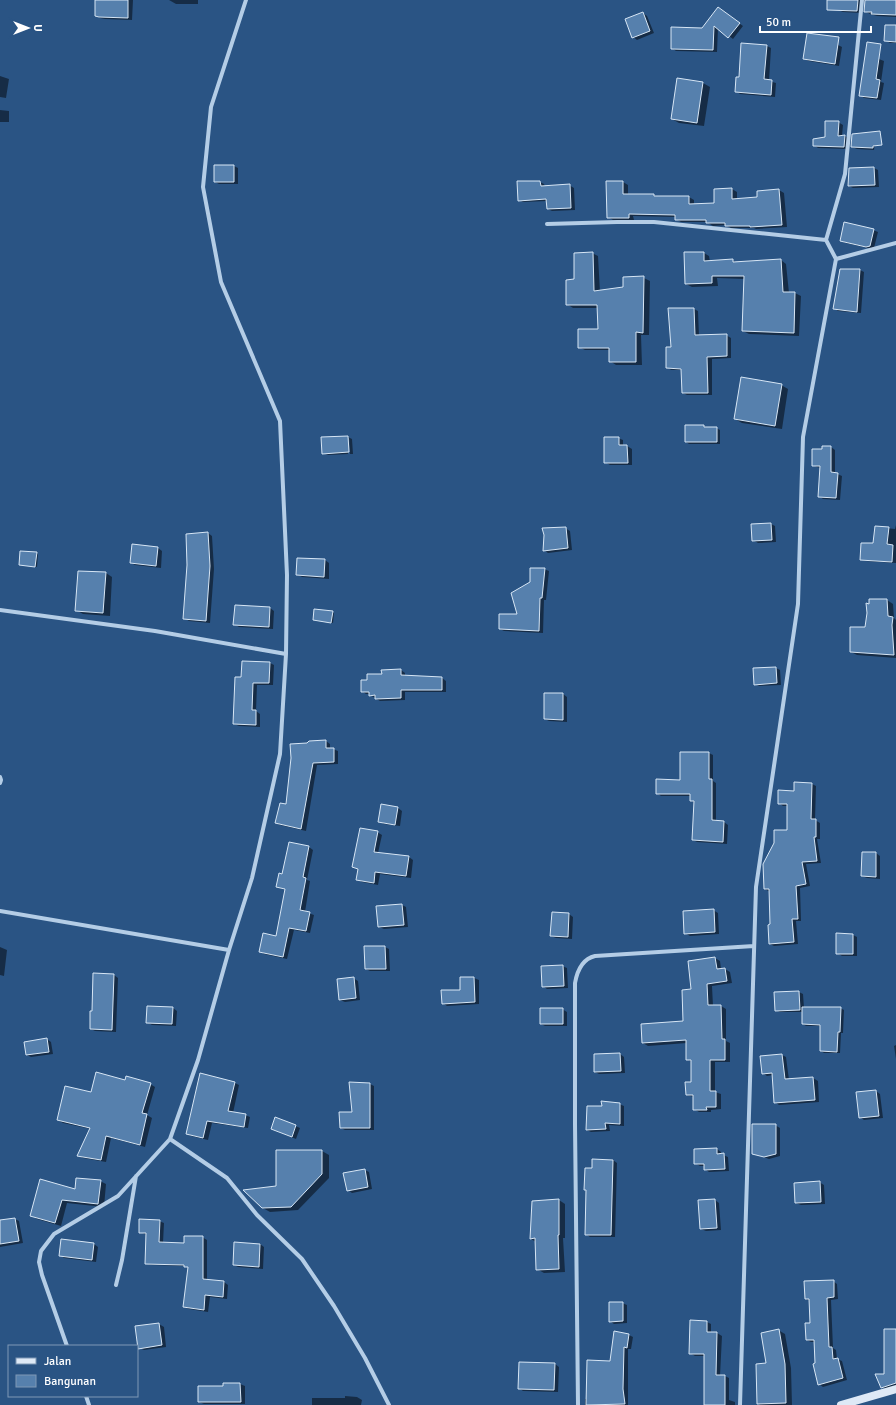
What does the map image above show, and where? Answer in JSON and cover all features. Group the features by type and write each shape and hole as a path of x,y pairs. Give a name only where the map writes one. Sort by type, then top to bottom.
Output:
{"street":[{"path":"67,1345 42,1276 40,1262 41,1251 54,1234 118,1196 170,1139 198,1060 229,950 252,878 280,754 286,654 287,575 280,421 221,282 203,187 211,107 246,0"},
{"path":"740,1405 756,887 798,604 803,437 836,259 826,240 845,174 862,0"},
{"path":"547,224 654,222 826,240"},
{"path":"836,259 896,243"},
{"path":"0,610 155,631 286,654"},
{"path":"0,777 0,784"},
{"path":"0,911 229,950"},
{"path":"578,1405 574,1124 576,976 583,962 595,956 754,946"},
{"path":"170,1139 227,1178 257,1215 302,1259 334,1306 365,1358 389,1405"},
{"path":"116,1285 122,1260 136,1176"},
{"path":"841,1405 896,1389"}],"building":[{"path":"95,0 128,0 128,18 95,16"},
{"path":"827,0 858,0 857,11 827,10"},
{"path":"865,0 896,0 896,15 871,14 872,12 864,12"},
{"path":"718,7 740,23 728,38 714,26 713,50 671,49 671,27 702,28"},
{"path":"643,12 650,31 632,38 625,19"},
{"path":"885,25 896,25 896,42 884,41"},
{"path":"807,33 839,37 835,64 803,59"},
{"path":"867,42 881,44 876,79 880,80 877,98 859,96"},
{"path":"741,43 767,45 764,79 772,80 771,95 735,92 736,77 739,77"},
{"path":"677,78 703,82 697,123 671,119"},
{"path":"825,121 839,121 838,136 845,135 844,147 813,146 813,139 825,137"},
{"path":"880,131 882,145 873,146 873,148 851,147 852,134"},
{"path":"214,165 234,165 234,182 214,182"},
{"path":"874,167 875,185 848,186 849,168"},
{"path":"517,181 540,181 541,186 570,184 571,208 547,209 546,199 518,201"},
{"path":"606,181 623,181 623,194 689,196 689,204 714,203 714,189 732,188 732,199 757,197 757,191 779,189 782,225 750,227 725,226 725,223 706,223 706,220 675,220 675,215 629,214 629,218 607,218"},
{"path":"844,222 874,229 870,246 866,247 840,241"},
{"path":"593,252 594,291 623,287 623,277 644,276 643,333 636,332 636,362 609,362 609,348 578,348 578,329 598,329 597,305 566,305 566,280 574,279 574,253"},
{"path":"684,252 704,252 704,261 733,259 733,262 781,259 783,292 795,292 794,333 742,331 744,276 712,276 712,283 685,284"},
{"path":"840,269 860,269 857,312 833,309"},
{"path":"668,308 694,308 695,335 727,334 727,356 707,357 708,393 682,393 681,369 666,368 666,347 671,347"},
{"path":"741,377 782,384 775,426 734,419"},
{"path":"685,425 717,427 717,442 685,442"},
{"path":"348,436 349,452 322,454 321,437"},
{"path":"604,437 619,437 619,445 627,445 628,463 604,463"},
{"path":"822,446 831,446 831,472 838,473 836,498 818,497 820,466 812,466 812,449 822,449"},
{"path":"771,523 772,540 752,541 751,524"},
{"path":"875,526 889,527 887,544 893,545 892,562 860,560 861,543 873,543"},
{"path":"566,527 568,548 543,551 544,535 542,528"},
{"path":"208,532 210,566 206,621 183,619 187,565 186,534"},
{"path":"132,544 158,547 156,566 130,563"},
{"path":"20,551 37,552 35,567 19,565"},
{"path":"297,558 325,559 324,577 296,575"},
{"path":"530,568 545,568 542,598 540,598 539,631 499,629 499,614 517,614 511,593 530,582"},
{"path":"78,571 106,572 103,613 75,611"},
{"path":"869,599 887,599 888,616 893,617 892,625 894,655 850,652 850,627 865,627 867,613 866,603 869,604"},
{"path":"235,605 270,607 269,627 233,625"},
{"path":"314,609 333,611 331,623 313,620"},
{"path":"242,661 270,662 269,683 253,683 252,710 256,710 256,725 233,724 235,677 241,677"},
{"path":"776,667 777,683 754,685 753,668"},
{"path":"401,669 401,675 442,677 442,690 401,690 401,698 375,699 375,695 369,696 369,692 361,692 361,680 367,680 367,674 382,674 381,670"},
{"path":"544,693 563,693 563,720 544,719"},
{"path":"326,740 326,748 334,748 334,762 313,763 301,829 275,823 280,803 286,804 291,758 290,744"},
{"path":"680,752 709,752 709,779 712,779 712,820 724,821 723,842 692,840 694,801 690,801 690,794 656,794 656,779 680,780"},
{"path":"794,782 812,783 811,819 816,819 816,837 814,837 817,861 802,862 806,884 796,886 798,919 792,919 794,942 769,944 769,889 764,889 763,864 774,843 774,830 787,830 787,804 778,804 778,790 794,791"},
{"path":"381,804 398,807 395,825 378,822"},
{"path":"360,828 378,831 374,852 409,856 406,876 375,872 374,883 356,880 358,869 352,867"},
{"path":"289,842 309,846 303,877 306,878 300,910 310,912 306,931 289,928 283,957 259,952 263,933 276,936 285,889 276,887 279,873 282,874"},
{"path":"862,852 876,852 876,877 861,876"},
{"path":"402,904 404,925 378,927 376,906"},
{"path":"714,909 715,932 684,934 683,911"},
{"path":"552,912 569,913 568,937 550,936"},
{"path":"836,933 853,934 853,954 836,954"},
{"path":"364,946 385,946 386,969 365,969"},
{"path":"715,957 717,969 725,968 727,981 707,984 708,1005 721,1005 722,1039 725,1039 725,1060 710,1060 710,1091 716,1091 716,1107 706,1107 707,1110 693,1110 693,1095 686,1095 685,1082 691,1082 691,1060 686,1060 686,1040 642,1043 641,1024 683,1021 682,990 691,989 688,961"},
{"path":"563,965 564,986 542,987 541,966"},
{"path":"93,973 114,974 112,1030 90,1029"},
{"path":"354,977 356,998 339,1000 337,979"},
{"path":"460,977 474,977 475,1002 442,1004 441,990 460,990"},
{"path":"799,991 800,1010 775,1011 774,992"},
{"path":"147,1006 173,1007 172,1024 146,1023"},
{"path":"802,1007 841,1007 840,1032 838,1032 837,1052 820,1051 820,1025 802,1024"},
{"path":"540,1008 563,1008 563,1024 540,1024"},
{"path":"47,1038 49,1052 26,1055 24,1042"},
{"path":"620,1053 621,1071 594,1072 594,1054"},
{"path":"782,1054 785,1079 813,1077 815,1100 774,1103 772,1073 762,1074 760,1056"},
{"path":"96,1072 125,1080 126,1076 151,1083 142,1113 147,1114 140,1145 106,1136 101,1160 77,1156 90,1128 57,1120 65,1086 91,1092"},
{"path":"200,1073 235,1082 228,1111 246,1114 244,1127 207,1121 203,1138 186,1134"},
{"path":"349,1082 370,1083 370,1128 340,1128 339,1112 352,1112"},
{"path":"876,1090 879,1116 859,1118 856,1092"},
{"path":"601,1101 620,1103 620,1124 605,1123 606,1129 586,1130 587,1106 602,1106"},
{"path":"275,1117 296,1125 292,1137 271,1129"},
{"path":"752,1124 776,1124 776,1154 764,1157 752,1154"},
{"path":"717,1148 717,1154 724,1153 725,1169 704,1170 704,1164 694,1164 694,1149"},
{"path":"276,1150 322,1150 322,1174 291,1207 262,1208 243,1190 276,1186"},
{"path":"592,1159 613,1160 611,1235 585,1235 585,1168 592,1168"},
{"path":"365,1169 368,1187 347,1191 343,1173"},
{"path":"76,1178 101,1180 98,1204 62,1200 55,1223 30,1216 40,1179 75,1189"},
{"path":"820,1181 821,1202 795,1203 794,1183"},
{"path":"559,1199 559,1269 536,1270 535,1238 530,1239 532,1201"},
{"path":"715,1199 717,1228 700,1229 698,1200"},
{"path":"15,1218 19,1241 0,1244 0,1220"},
{"path":"139,1219 160,1220 159,1242 184,1243 184,1236 203,1236 203,1279 224,1281 223,1297 205,1295 204,1310 183,1307 188,1267 184,1267 184,1265 145,1264 146,1233 139,1233"},
{"path":"61,1239 94,1243 92,1260 59,1256"},
{"path":"234,1242 260,1244 259,1267 233,1265"},
{"path":"834,1280 834,1297 827,1298 829,1347 832,1347 833,1359 838,1358 843,1378 818,1385 813,1364 815,1363 814,1340 806,1340 805,1323 810,1323 809,1299 805,1299 804,1281"},
{"path":"609,1302 623,1302 623,1321 609,1322"},
{"path":"690,1320 707,1321 707,1332 717,1332 716,1375 725,1375 725,1405 704,1405 704,1354 689,1354"},
{"path":"159,1323 162,1345 138,1349 135,1326"},
{"path":"779,1329 785,1364 786,1403 757,1404 756,1364 766,1363 761,1333"},
{"path":"884,1329 896,1329 896,1383 881,1388 875,1374 884,1374"},
{"path":"614,1331 629,1334 627,1348 624,1347 623,1389 625,1404 586,1405 587,1360 610,1361"},
{"path":"519,1362 555,1363 554,1390 518,1389"},
{"path":"223,1383 240,1383 241,1402 198,1402 198,1386 223,1386"}]}
